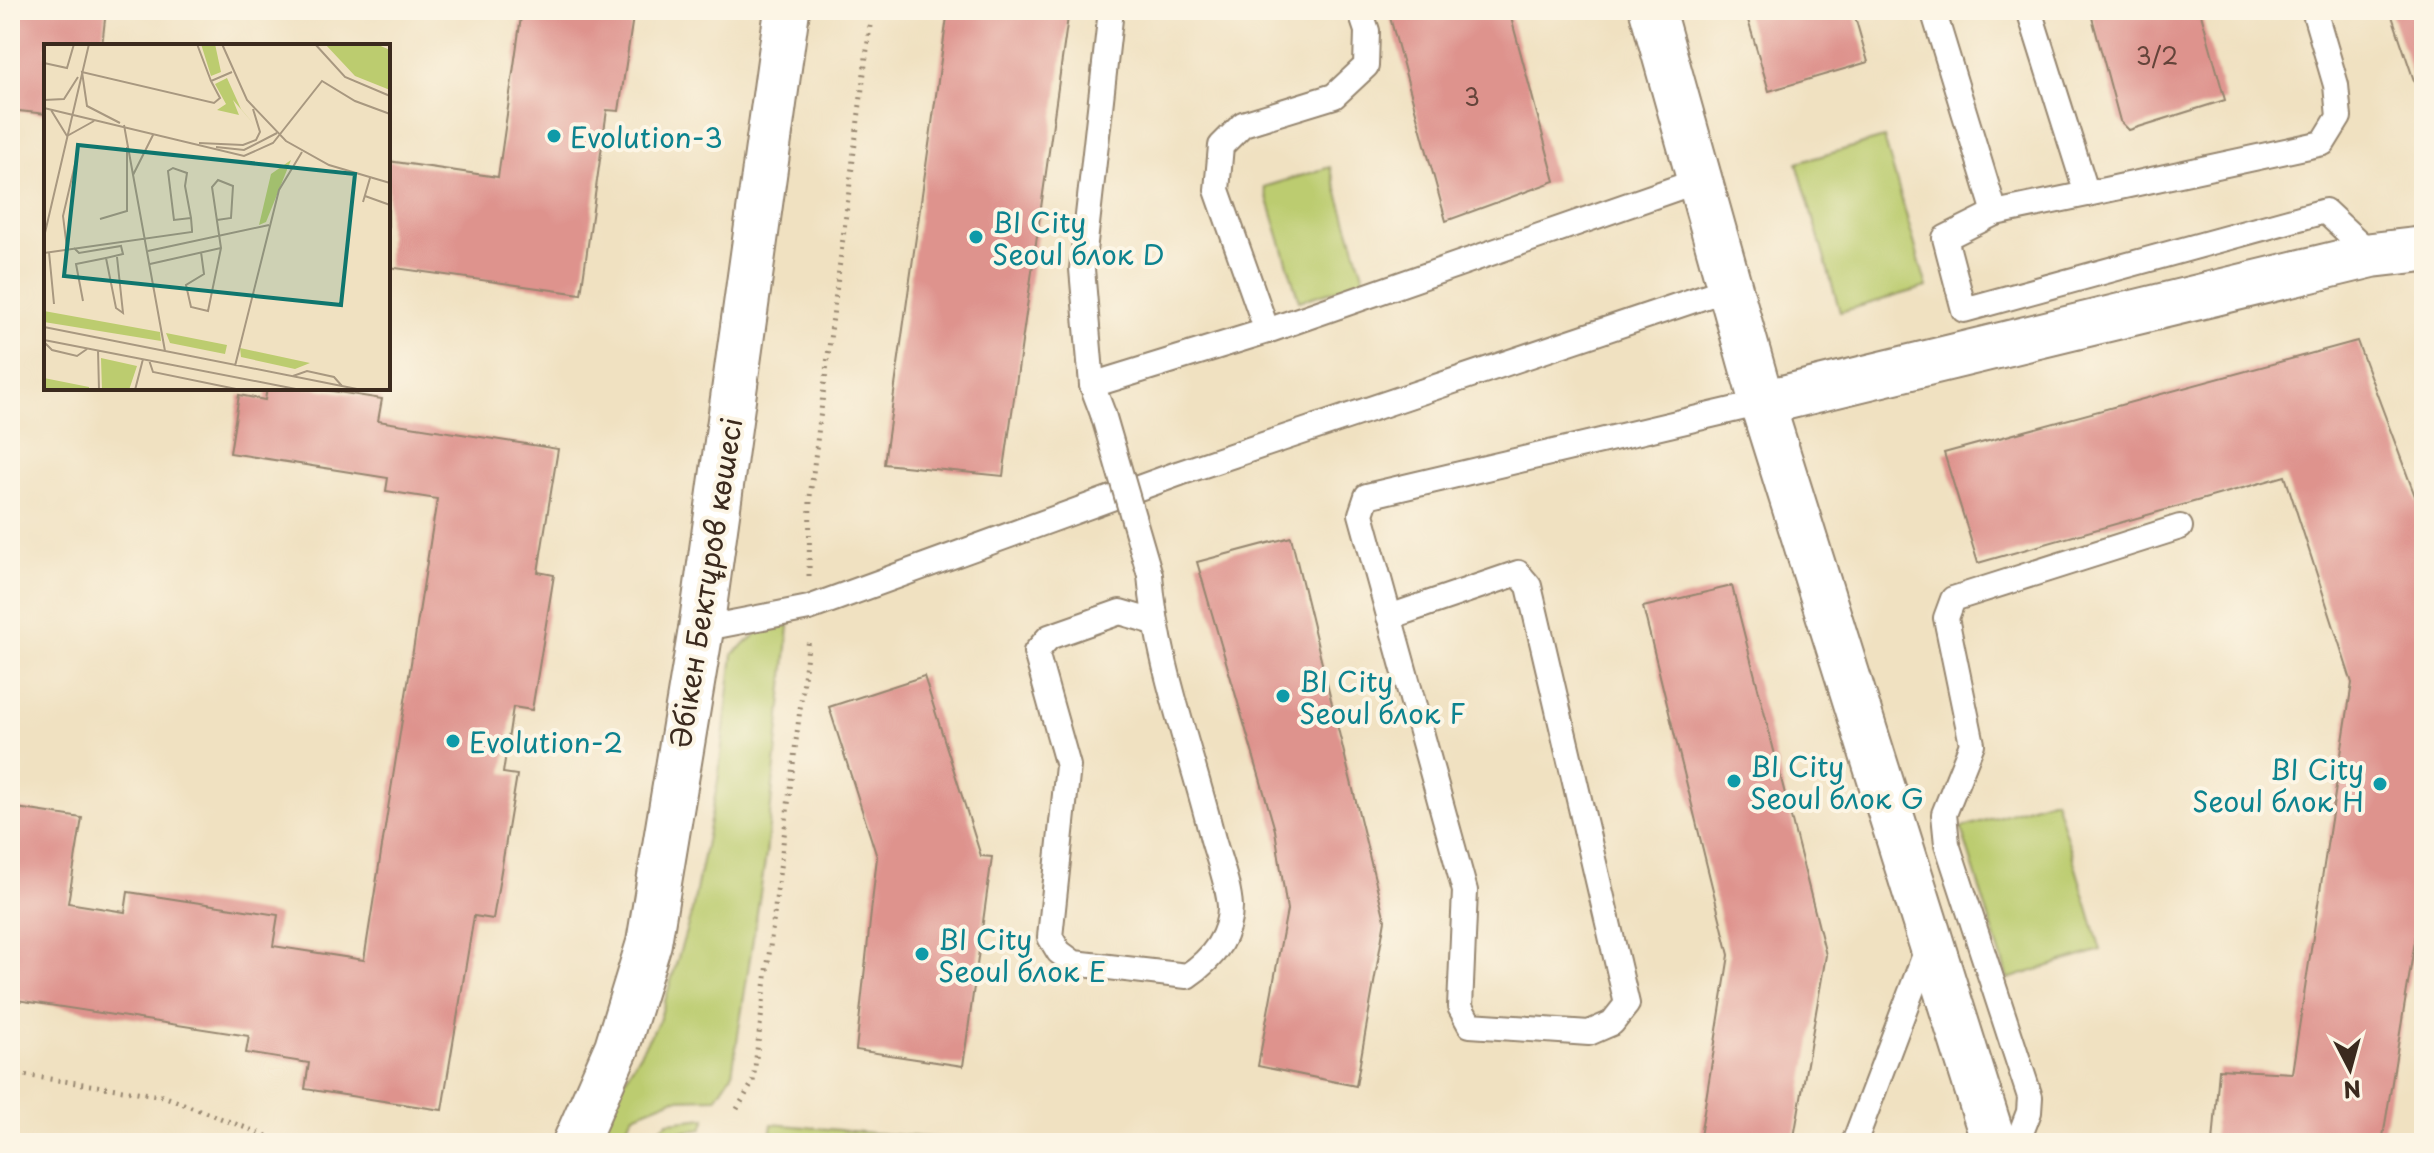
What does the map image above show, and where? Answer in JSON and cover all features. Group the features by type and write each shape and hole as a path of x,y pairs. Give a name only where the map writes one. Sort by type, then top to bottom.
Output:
{"street":[{"name":"Әбікен Бектұров көшесі","path":"575,1143 617,1047 649,943 701,629 787,10"},
{"path":"1652,10 1762,403 1994,1143"},
{"path":"1762,403 2372,255 2424,249"}],"lane":[{"path":"1111,10 1082,269 1092,385 1150,575 1154,622 1194,762 1230,908 1221,944 1207,963 1187,976 1074,963 1059,952 1050,937 1068,766 1036,652 1049,637 1120,612 1154,622"},
{"path":"1267,331 1217,190 1221,146 1243,124 1334,96 1366,66 1367,31 1360,10"},
{"path":"1933,10 1995,213"},
{"path":"2029,10 2087,194"},
{"path":"2314,10 2336,85 2339,117 2323,143 1995,213 1945,238 1964,310 2325,211 2372,255"},
{"path":"1092,385 1267,331 1700,180"},
{"path":"701,629 809,608 1180,473 1730,288"},
{"path":"1389,617 1518,573 1529,586 1627,1004 1612,1023 1589,1033 1470,1025 1460,1007 1465,891 1389,617 1361,514 1367,496 1762,403"},
{"path":"2017,1143 2029,1112 2030,1097 1947,844 1944,814 1972,744 1946,618 1953,599 2180,527"},
{"path":"1854,1143 1930,942"}],"path":[{"path":"737,1109 753,1082 809,649 810,497 872,10"},
{"path":"10,1073 163,1096 285,1143"}],"green space":[{"path":"1884,138 1927,287 1840,312 1797,163"},
{"path":"1330,167 1365,281 1299,301 1264,187"},
{"path":"790,617 766,855 732,1074 716,1098 673,1099 634,1115 616,1143 587,1143 659,1021 692,911 718,781 733,654 761,630"},
{"path":"2055,799 2101,950 2008,979 1961,828"},
{"path":"706,1118 702,1129 673,1133 661,1143 641,1143 668,1122"},
{"path":"772,1124 987,1143 769,1143"}],"building":[{"path":"10,10 106,10 102,44 44,44 44,114 10,110"},
{"name":"Evolution-3","path":"522,10 634,10 619,111 607,110 581,294 390,267 390,161 498,177"},
{"name":"BI City Seoul блок D","path":"948,10 1069,10 1003,476 884,464"},
{"path":"1388,10 1509,10 1555,181 1446,221"},
{"path":"1745,10 1853,10 1868,62 1769,91"},
{"path":"2090,10 2200,10 2225,100 2129,130 2120,121"},
{"path":"2390,10 2424,10 2424,107 2423,107"},
{"name":"BI City Seoul блок H","path":"2357,341 2424,520 2424,886 2382,1143 2213,1143 2219,1069 2292,1073 2352,683 2285,476 1978,563 1944,453"},
{"name":"Evolution-2","path":"267,390 326,390 382,399 378,421 558,449 538,572 554,575 532,710 513,707 503,773 517,775 493,919 474,916 442,1110 305,1089 309,1063 246,1053 249,1036 10,999 10,807 82,818 68,903 125,912 128,892 278,915 273,946 364,960 437,499 386,491 388,478 230,453 239,395 265,400"},
{"name":"BI City Seoul блок F","path":"1291,537 1385,920 1356,1086 1258,1066 1287,910 1275,830 1197,562"},
{"name":"BI City Seoul блок G","path":"1732,586 1826,955 1793,1143 1699,1143 1729,955 1643,607"},
{"name":"BI City Seoul блок E","path":"924,676 981,856 992,857 963,1066 856,1050 877,857 829,707"}],"place":[{"name":"Evolution-3","path":"554,136"},
{"name":"BI City Seoul блок D","path":"976,237"},
{"name":"BI City Seoul блок F","path":"1283,696"},
{"name":"Evolution-2","path":"453,741"},
{"name":"BI City Seoul блок G","path":"1734,781"},
{"name":"BI City Seoul блок H","path":"2380,784"},
{"name":"BI City Seoul блок E","path":"922,954"}]}
